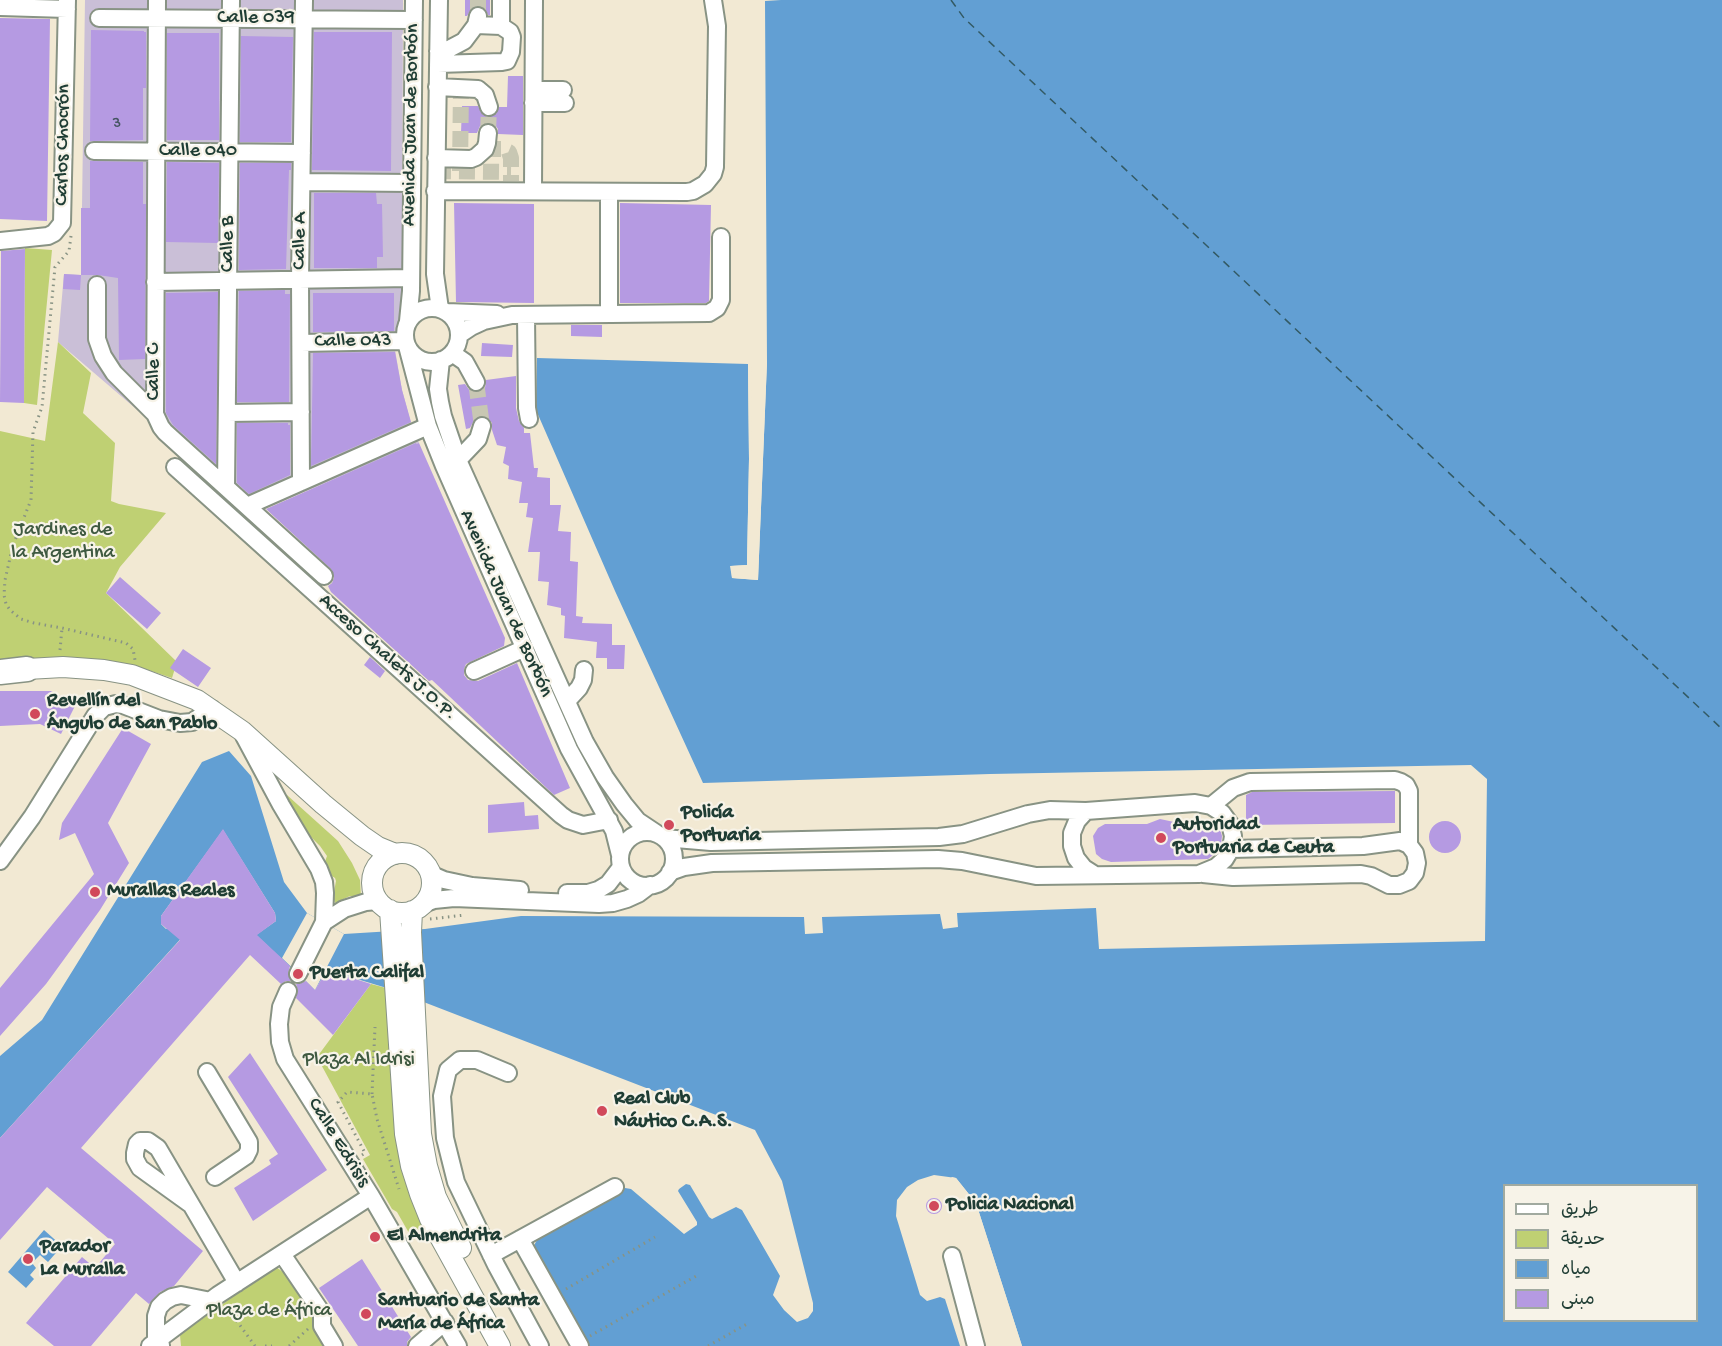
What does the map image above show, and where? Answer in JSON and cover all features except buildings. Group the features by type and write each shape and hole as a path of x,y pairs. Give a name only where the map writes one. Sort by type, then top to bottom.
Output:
{"highway":[{"path":"0,667 27,669"},
{"path":"0,672 27,669"}],"main road":[{"path":"27,669 57,667 104,670 132,675 197,700 242,731 362,836 378,847 395,854 416,857 422,862 430,874 431,888 412,919 406,1010 405,1134 411,1166 430,1219 500,1346"},
{"path":"395,854 382,861 374,873 372,887 384,905 412,919"},
{"path":"406,1010 421,1134 436,1197 513,1346"}],"street":[{"name":"Calle C","path":"157,0 155,414 165,432 324,576"},
{"name":"Calle B","path":"226,487 231,0"},
{"name":"Calle A","path":"301,482 300,280 304,0"},
{"name":"Avenida Juan de Borbón","path":"408,321 411,291 414,0"},
{"name":"Avenida Juan de Borbón","path":"439,0 435,274 444,311"},
{"path":"501,0 501,26"},
{"path":"533,191 534,0"},
{"path":"703,0 717,26"},
{"path":"435,191 687,192 699,188 710,180 715,167 717,26 713,0"},
{"path":"0,7 68,4"},
{"name":"Carlos Chocrón","path":"0,241 48,236 54,233 62,223 68,4"},
{"name":"Calle 039","path":"99,18 414,20"},
{"path":"477,21 501,26 510,32 512,37 511,52 507,61 438,58 471,33 477,21"},
{"path":"437,87 477,89 485,95 489,107"},
{"path":"534,96 564,96"},
{"path":"436,158 471,159 476,157 485,149 488,134"},
{"name":"Calle 040","path":"94,151 302,153"},
{"path":"302,182 412,183"},
{"path":"609,192 609,314"},
{"path":"459,335 484,321 519,315 705,314 714,312 721,300 721,237"},
{"path":"155,282 410,278"},
{"path":"97,285 97,339 103,356 114,373 155,414"},
{"path":"444,311 456,322 459,335 456,348 447,357 433,362 425,361 411,353 404,334 408,321 422,309 519,315"},
{"path":"519,315 529,419"},
{"name":"Calle 043","path":"300,343 406,343"},
{"name":"Avenida Juan de Borbón","path":"406,343 428,426 444,466 569,749 609,820 618,843 621,861"},
{"name":"Avenida Juan de Borbón","path":"447,357 438,389 458,460 585,742 605,777 631,813 638,821 660,836"},
{"path":"447,357 465,362 476,382"},
{"path":"227,413 301,412"},
{"path":"247,506 428,426"},
{"path":"458,460 478,439 482,426"},
{"name":"Acceso Chalets J.O.P.","path":"175,467 561,815 584,825 609,820"},
{"path":"474,671 525,648"},
{"path":"567,701 579,688 584,670"},
{"path":"0,861 32,817 95,716 104,707 123,705 159,719 180,723 192,722 212,709"},
{"path":"242,731 281,805 319,869 324,882 324,922 298,974"},
{"path":"1211,806 1233,788 1250,782 1395,780 1406,785 1409,791 1409,846"},
{"path":"430,874 444,880 472,886 577,894 598,890 608,884 621,861 622,847 640,832 695,842 939,837 963,834 1050,810 1086,811 1195,803 1211,806 1222,813 1230,824 1233,836 1231,849 1225,860 1216,867 1199,873"},
{"path":"1086,811 1077,821 1072,833 1072,846 1076,858 1084,868 1095,875"},
{"path":"412,919 434,900 454,898 599,904 627,899 650,885 662,881 670,872 673,866 673,854 668,842 660,836"},
{"path":"670,872 698,864 950,860 1036,876 1199,873 1233,877 1361,874 1389,885 1399,885 1408,881 1415,873 1417,863 1415,853 1400,841 1364,846 1231,849"},
{"path":"621,861 629,879 642,885 650,885"},
{"path":"324,922 344,909 366,902 384,905"},
{"name":"Calle Edrisis","path":"288,991 279,1024 279,1042 285,1059 371,1196 458,1346"},
{"path":"508,1073 477,1060 460,1060 448,1070 442,1096 445,1138 456,1182 491,1255 540,1346"},
{"path":"207,1072 249,1142 246,1156 216,1177"},
{"path":"491,1255 615,1187"},
{"path":"156,1344 214,1298 371,1196"},
{"path":"190,1204 237,1283"},
{"path":"520,1239 582,1343"},
{"path":"282,1254 320,1310 324,1331 334,1346"},
{"path":"952,1256 976,1346"},
{"path":"156,1344 156,1316 165,1301 181,1295 214,1298"},
{"path":"322,1316 343,1346"},
{"path":"417,1346 444,1322"}],"path":[{"path":"72,232 69,250 55,267 42,406 33,432 31,500 13,545 4,595 10,610 21,619 126,643 135,657 132,675"},
{"path":"57,667 62,628"},
{"path":"412,919 466,915"},
{"path":"375,1027 372,1094 377,1119 400,1192"},
{"path":"358,1157 365,1153 338,1102 347,1092 372,1094"},
{"path":"558,1294 655,1237"},
{"path":"582,1343 698,1275"},
{"path":"214,1298 255,1346"},
{"path":"289,1346 322,1316"},
{"path":"708,1346 747,1324"},
{"path":"265,1346 272,1346"}],"shaded area":[{"path":"85,0 403,0 402,298 395,350 402,390 419,443 250,515 135,408 58,342 64,274 81,275"}],"green space":[{"path":"25,248 52,250 37,405 24,403"},
{"name":"Jardines de la Argentina","path":"58,342 91,373 83,413 115,443 111,501 166,513 120,567 106,593 177,662 172,678 142,668 0,660 0,431 45,441"},
{"path":"287,795 338,841 360,880 361,897 350,896 335,903 333,897 335,878 322,870 327,856 303,829 286,798"},
{"name":"Plaza Al Idrisi","path":"371,984 386,988 431,1232 413,1240 363,1159 370,1155 317,1057"},
{"name":"Plaza de África","path":"275,1266 288,1276 331,1346 181,1346 180,1335"}],"water":[{"path":"1722,0 1722,1346 1022,1346 976,1203 956,1178 934,1175 918,1180 907,1187 897,1200 896,1216 920,1295 927,1301 940,1297 945,1299 960,1346 587,1346 532,1249 537,1240 625,1188 631,1189 684,1234 697,1225 678,1191 686,1184 690,1185 712,1219 736,1207 742,1210 780,1276 773,1295 797,1322 808,1318 813,1311 813,1303 782,1181 755,1130 390,989 327,970 315,990 256,935 276,921 275,913 223,830 161,916 161,924 166,929 178,922 186,933 0,1138 0,1056 42,1020 202,762 229,751 251,776 284,882 307,913 344,934 425,929 521,916 804,917 805,934 823,933 822,917 940,914 943,929 958,927 957,913 1096,908 1099,949 1485,941 1487,779 1471,765 990,774 703,783 615,591 536,410 537,358 748,364 747,565 731,566 732,578 758,580 767,362 765,1"},
{"name":"Parador La Muralla","path":"44,1230 62,1246 48,1262 40,1255 32,1263 36,1268 30,1275 34,1279 26,1288 8,1272"}],"pier":[{"path":"764,362 767,362 758,580 732,578 730,566 747,565 748,364 751,363 750,566 734,568 735,575 755,577"},
{"path":"307,913 344,934 315,990 282,958"},
{"path":"952,1177 956,1178 976,1203 1022,1346 1019,1346 973,1204 955,1181 949,1180"}],"ferry route":[{"path":"951,0 964,18 1722,729"}],"tunnel":[{"path":"478,0 478,16"},
{"path":"460,171 461,88"},
{"path":"488,133 489,107"},
{"path":"485,149 502,149 509,152 511,181"},
{"path":"435,171 511,172"},
{"path":"476,382 482,426"}],"place":[{"name":"Revellín del Ángulo de San Pablo","path":"35,714"},
{"name":"Policía Portuaria","path":"669,825"},
{"name":"Autoridad Portuaria de Ceuta","path":"1161,838"},
{"name":"Murallas Reales","path":"95,892"},
{"name":"Puerta Califal","path":"298,974"},
{"name":"Real Club Náutico C.A.S.","path":"602,1111"},
{"name":"Policia Nacional","path":"934,1206"},
{"name":"El Almendrita","path":"375,1237"},
{"name":"Parador La Muralla","path":"28,1259"},
{"name":"Santuario de Santa María de África","path":"366,1314"}]}
